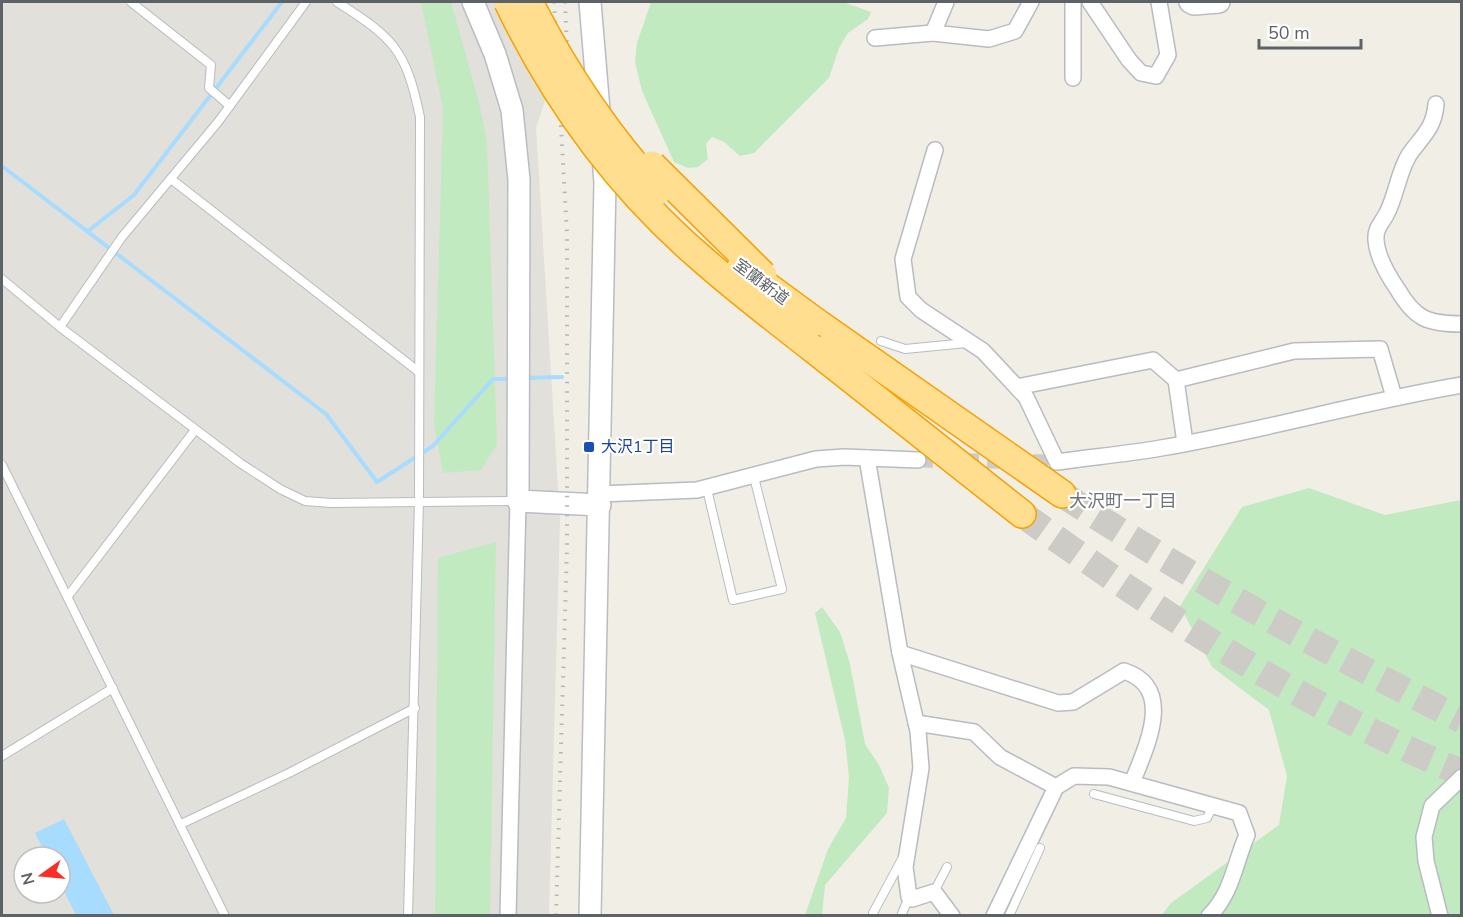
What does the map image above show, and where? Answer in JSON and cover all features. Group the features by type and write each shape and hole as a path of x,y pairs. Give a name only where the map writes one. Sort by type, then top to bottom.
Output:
{"highway":[{"path":"490,2 516,55 552,114 597,174 650,227 666,240 700,258"},
{"name":"室蘭新道","path":"508,2 553,87 583,130 616,174 700,258 1022,514"},
{"name":"室蘭新道","path":"529,2 555,54 624,154 669,204 715,247 792,305 1062,494"},
{"path":"545,2 567,45 612,115 651,164 792,305"}],"street":[{"path":"473,2 495,54 512,110 519,180 518,501 508,915"},
{"path":"590,2 605,182 590,915"},
{"path":"933,33 946,2"},
{"path":"875,38 933,33 989,39 1015,31 1031,2"},
{"path":"1073,2 1073,78"},
{"path":"1089,2 1129,60 1141,72 1155,76 1168,55 1159,2"},
{"path":"1190,2 1219,2"},
{"path":"1436,104 1432,124 1424,140 1407,158 1389,209 1378,226 1376,241 1390,278 1409,308 1422,319 1461,324"},
{"path":"935,150 903,259 908,297 921,310 972,343 1017,387 1026,397 1057,462 1185,443 1394,397 1461,385"},
{"path":"1176,380 1294,351 1380,349 1394,397"},
{"path":"1017,387 1153,360 1176,380 1185,443"},
{"path":"867,458 900,653 916,723 921,768 906,851 905,867 909,897 912,899 934,892 952,915"},
{"path":"518,501 600,500 707,489 816,459 918,460"},
{"path":"900,653 1058,703 1073,702 1124,671 1134,675 1145,682 1152,695 1153,716 1143,754 1132,783"},
{"path":"916,723 974,732 1000,757 1056,787"},
{"path":"994,915 1056,787 1074,776 1109,777 1239,813 1247,835 1235,863 1228,891 1209,915"},
{"path":"1440,915 1426,861 1424,837 1432,806 1461,777"}],"lane":[{"path":"131,2 211,65 209,88 230,106"},
{"path":"60,327 122,237 230,106 306,2"},
{"path":"338,2 369,22 398,49 412,77 420,117 416,708 408,915"},
{"path":"171,179 419,372"},
{"path":"2,279 60,327 195,430 279,489 305,501 331,503 518,501"},
{"path":"881,341 905,350 972,343"},
{"path":"68,596 195,430"},
{"path":"2,465 225,915"},
{"path":"707,489 733,600 782,589 754,477"},
{"path":"2,756 113,688"},
{"path":"181,824 289,773 416,708"},
{"path":"1094,794 1194,821 1207,818 1213,806"},
{"path":"1009,915 1040,848"},
{"path":"873,914 906,851"},
{"path":"934,892 947,867"},
{"path":"901,915 909,897"}],"shaded area":[{"path":"2,2 536,2 548,91 536,128 560,520 549,915 2,916"}],"green space":[{"path":"421,2 451,2 480,106 487,143 497,444 481,470 443,473 434,425 443,109"},
{"path":"651,2 843,2 871,12 868,19 848,33 839,48 829,78 754,153 740,156 724,142 712,137 706,144 708,159 698,167 688,168 674,162 642,91 635,62 637,43"},
{"path":"1309,488 1385,515 1461,500 1461,915 1161,916 1171,903 1279,825 1287,776 1269,710 1212,667 1180,606 1242,507"},
{"path":"496,542 490,915 435,915 438,558"},
{"path":"822,607 840,632 850,664 865,744 879,765 889,788 887,813 825,885 822,915 805,915 828,849 846,818 849,777 845,740 815,613"}],"water":[{"path":"64,819 114,915 76,915 71,905 72,845 41,845 35,833"}],"waterway":[{"path":"88,231 134,195 282,2"},
{"path":"2,166 326,414 377,482 433,446 493,379 510,379"},
{"path":"524,378 562,377"}],"tunnel":[{"path":"918,460 1057,462"},
{"path":"1062,494 1259,613 1462,720"},
{"path":"1022,514 1127,587 1235,656 1346,719 1462,773"}],"railway":[{"path":"554,2 567,234 567,546 556,916"},
{"path":"565,2 570,121"}],"place":[{"name":"大沢1丁目","path":"589,447"}],"district":[{"name":"大沢町一丁目","path":"1123,501"}]}
